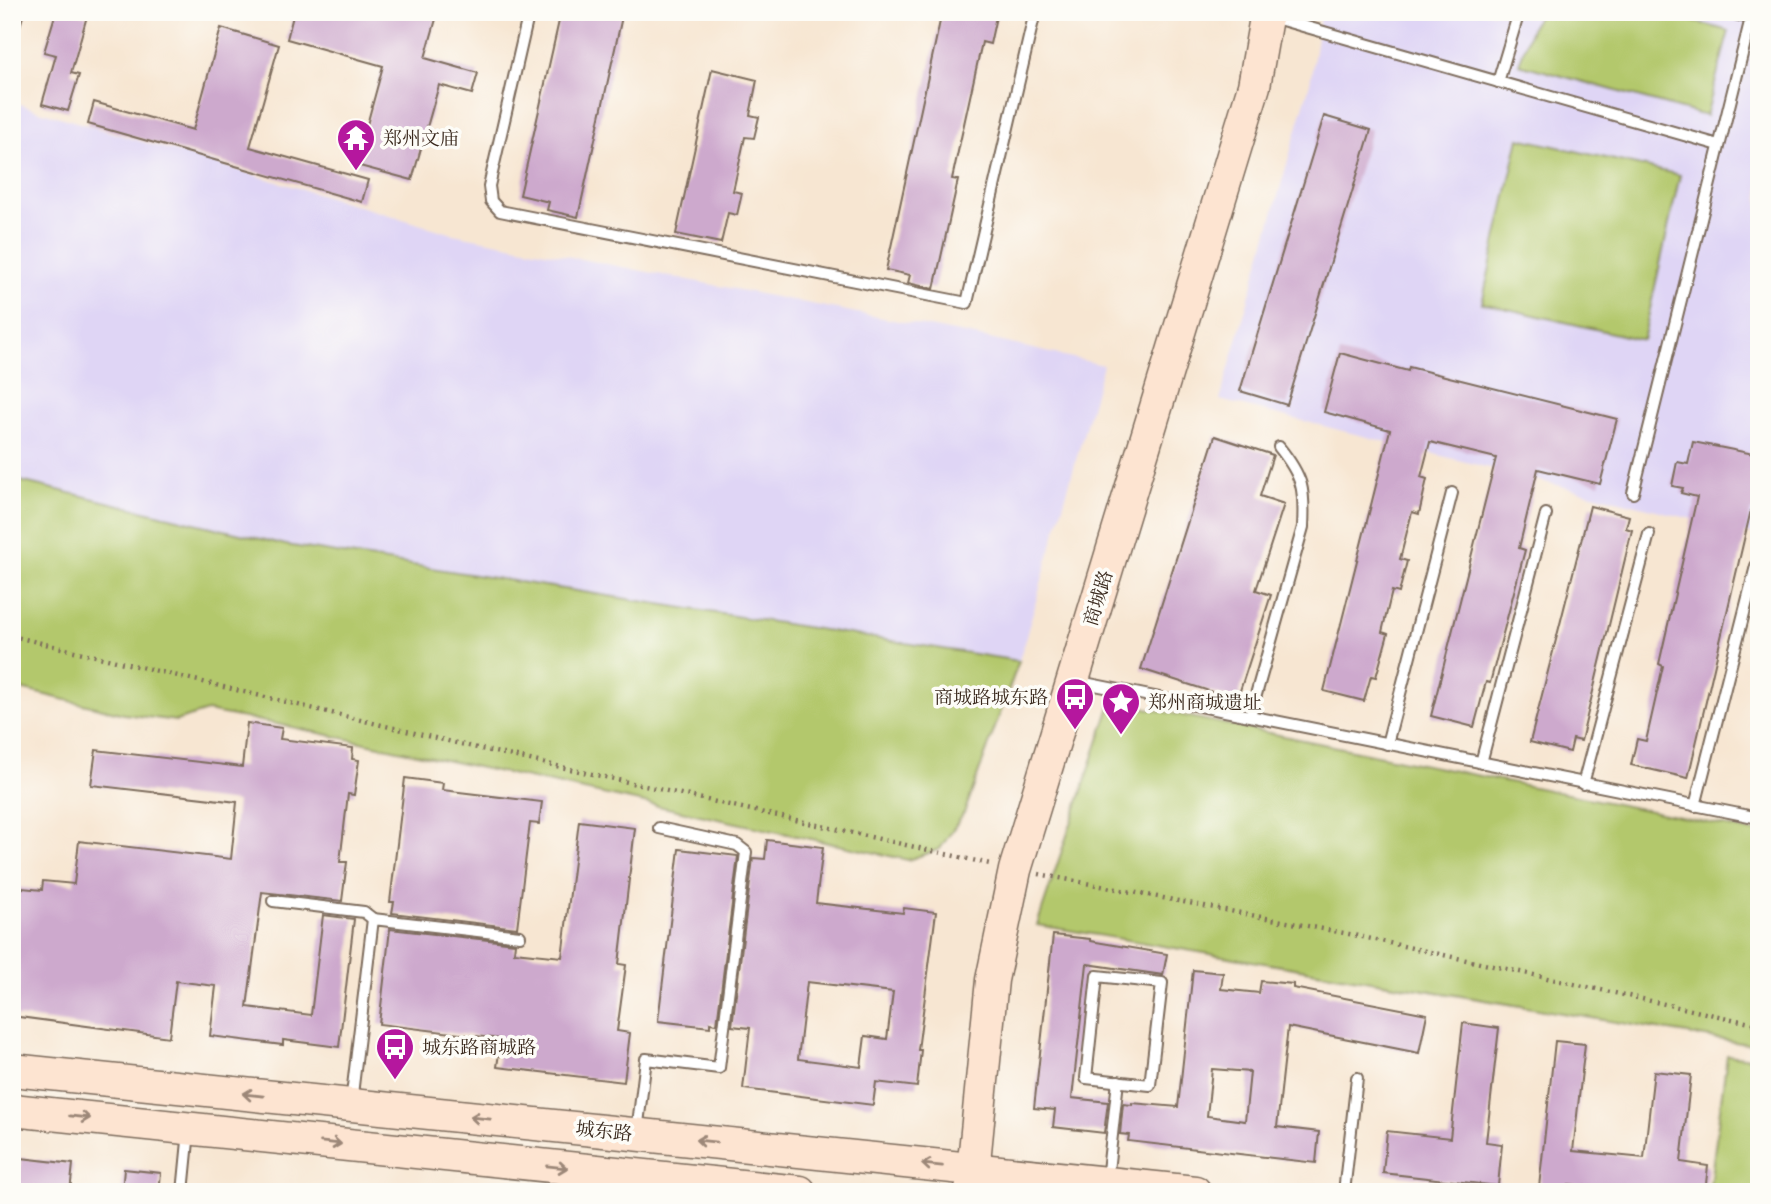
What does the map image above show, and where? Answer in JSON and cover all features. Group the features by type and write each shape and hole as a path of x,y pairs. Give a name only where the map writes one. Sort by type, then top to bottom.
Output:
{"main road":[{"name":"商城路","path":"972,1180 992,980 1015,870 1254,86 1267,14"},
{"name":"城东路","path":"12,1070 636,1134 972,1180 1107,1183 1195,1192"},
{"name":"城东路","path":"12,1110 800,1192"}],"lane":[{"path":"12,32 18,12"},
{"path":"529,12 489,187 491,201 500,211 967,303 1035,12"},
{"path":"1498,82 1519,12"},
{"path":"1633,493 1719,145 1755,19 1726,12"},
{"path":"1267,14 1719,145"},
{"path":"1250,716 1303,527 1304,500 1297,469 1279,447"},
{"path":"1387,744 1452,493"},
{"path":"1481,763 1546,514"},
{"path":"1583,784 1649,534"},
{"path":"1695,806 1756,566"},
{"path":"1073,681 1759,818"},
{"path":"636,1134 646,1059 719,1069 746,852 737,845 659,828"},
{"path":"273,901 364,912 373,919 520,936"},
{"path":"351,1105 373,919"},
{"path":"1097,976 1161,983 1150,1085 1118,1082 1086,1078 1097,976"},
{"path":"1344,1192 1357,1078"},
{"path":"1107,1183 1118,1082"},
{"path":"183,1192 189,1129"}],"path":[{"path":"12,636 477,748 1015,870 1349,934 1759,1025"}],"shaded area":[{"path":"1321,12 1759,12 1759,536 1220,400 1310,83"},
{"path":"12,101 453,234 985,338 1103,365 1019,661 286,545 12,479"}],"green space":[{"path":"1541,12 1659,12 1729,31 1706,116 1519,64 1532,26"},
{"path":"1519,138 1680,175 1643,340 1482,303"},
{"path":"12,479 286,545 1019,661 965,811 940,849 908,860 287,726 207,711 176,721 124,714 12,687"},
{"path":"1112,701 1759,833 1759,1046 1037,925"},
{"path":"1727,1055 1759,1059 1759,1192 1709,1192"}],"building":[{"path":"56,12 73,12 87,16 71,73 79,75 68,111 42,104 56,55 44,52"},
{"path":"294,12 438,12 425,58 478,73 472,94 439,85 412,180 356,165 383,66 287,39"},
{"path":"561,12 623,12 578,217 547,210 549,202 520,195"},
{"path":"942,12 997,12 990,44 982,42 952,179 958,180 934,289 908,283 910,275 886,270"},
{"path":"221,28 279,45 250,147 368,180 362,202 88,124 94,102 193,130"},
{"path":"712,69 757,80 750,115 759,117 754,138 745,137 733,191 742,193 737,215 728,213 721,243 676,234"},
{"path":"1324,116 1371,130 1287,405 1240,391"},
{"path":"1340,353 1408,371 1409,367 1617,419 1600,484 1538,469 1519,548 1525,550 1490,683 1486,682 1474,727 1431,716 1496,458 1430,442 1421,477 1427,479 1419,514 1412,512 1400,559 1407,561 1399,593 1392,591 1382,632 1388,634 1376,677 1371,676 1364,701 1324,691 1390,430 1324,412"},
{"path":"1215,436 1273,455 1260,496 1284,504 1256,590 1271,595 1237,700 1141,669"},
{"path":"1693,442 1759,455 1759,512 1751,510 1688,778 1631,765 1637,739 1646,741 1663,666 1659,664 1697,497 1681,493 1683,488 1672,486 1677,462 1688,464"},
{"path":"1590,506 1629,516 1626,528 1632,530 1581,741 1573,739 1570,752 1530,742"},
{"path":"247,723 282,728 280,739 353,748 352,759 359,760 354,795 348,794 340,862 347,862 342,901 262,892 247,1007 311,1015 323,915 354,919 339,1047 283,1040 283,1045 210,1036 216,986 176,981 169,1037 12,1016 12,887 42,890 43,881 74,884 79,841 231,859 237,802 91,785 96,750 242,767"},
{"path":"405,778 443,783 442,790 542,802 539,824 530,823 517,928 392,913 394,902 390,902"},
{"path":"579,821 635,828 619,964 626,965 617,1031 630,1033 624,1082 497,1067 501,1039 379,1024 390,929 515,943 514,952 562,957"},
{"path":"767,840 823,847 816,903 903,913 904,908 936,912 918,1050 921,1050 917,1087 876,1082 873,1105 743,1089 750,1028 732,1026 753,858 765,859","holes":["807,982 893,992 887,1039 865,1036 861,1067 798,1059"]},
{"path":"679,849 738,856 717,1024 710,1023 710,1027 658,1021"},
{"path":"1053,935 1090,939 1167,954 1163,975 1087,964 1072,1098 1108,1102 1104,1133 1053,1127 1055,1110 1034,1108"},
{"path":"1193,970 1223,973 1221,989 1259,993 1261,981 1293,984 1293,988 1427,1014 1419,1053 1288,1027 1277,1127 1319,1132 1316,1163 1128,1141 1129,1135 1120,1134 1123,1104 1178,1107","holes":["1212,1069 1250,1072 1245,1121 1207,1116"]},
{"path":"1463,1023 1499,1028 1486,1142 1502,1144 1498,1186 1383,1173 1387,1131 1450,1138"},
{"path":"1555,1041 1585,1044 1573,1151 1644,1158 1654,1071 1691,1075 1681,1162 1708,1166 1705,1192 1639,1192 1569,1184 1569,1190 1539,1187"},
{"path":"21,1158 73,1164 70,1192 17,1192"},
{"path":"124,1169 161,1173 159,1192 122,1192"}],"place":[{"name":"郑州文庙","path":"356,172"},
{"name":"商城路城东路","path":"1075,731"},
{"name":"郑州商城遗址","path":"1121,736"},
{"name":"城东路商城路","path":"395,1081"}]}
